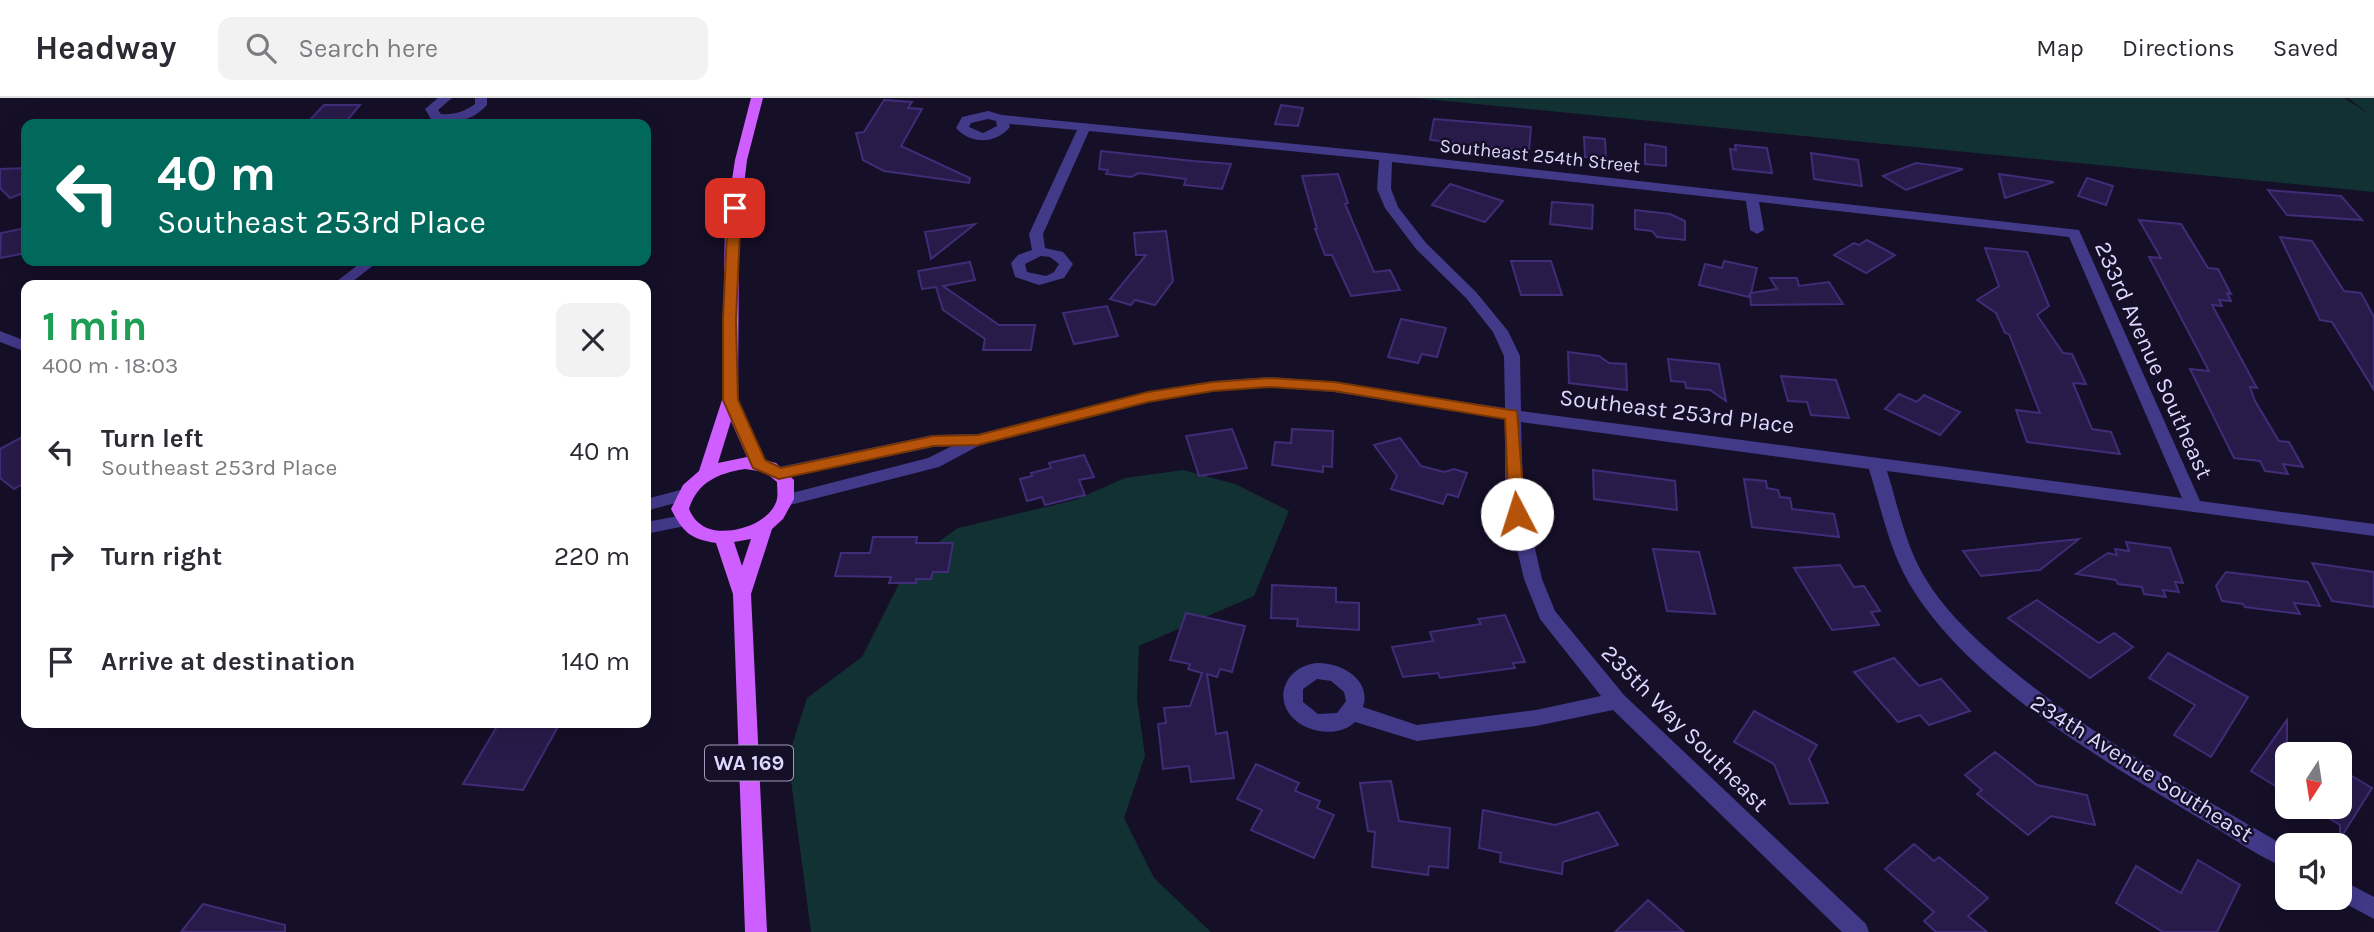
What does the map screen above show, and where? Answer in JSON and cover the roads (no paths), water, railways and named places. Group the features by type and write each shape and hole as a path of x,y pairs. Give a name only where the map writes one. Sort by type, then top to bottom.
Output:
{"main road":[{"path":"706,474 730,400 732,226 741,160 757,98"},
{"path":"730,400 758,464"},
{"path":"764,525 751,532 723,537 697,532 684,521 680,509 684,495 706,474 732,464 758,464 779,473 788,489 786,500"},
{"name":"WA 169","path":"742,594 764,525 775,517 786,500"},
{"name":"WA 169","path":"723,537 742,594 756,932"}],"street":[{"path":"446,98 434,104 431,112 446,119"},
{"path":"460,119 478,109 481,98"},
{"name":"Southeast 254th Street","path":"1001,119 1386,157 2074,233"},
{"path":"1039,252 1036,234 1085,126"},
{"name":"235th Way Southeast","path":"1386,157 1384,189 1392,208 1420,246 1471,295 1500,331 1512,356 1514,497 1533,579 1547,614 1617,701 1858,932"},
{"path":"1752,198 1757,230"},
{"name":"233rd Avenue Southeast","path":"2074,233 2193,505"},
{"path":"346,280 365,266"},
{"path":"0,336 21,345"},
{"name":"Southeast 253rd Place","path":"779,473 933,441 978,440 1148,397 1213,386 1269,382 1334,387 1512,415 1876,461 2374,530"},
{"name":"Southeast 253rd Place","path":"786,500 933,464 978,440"},
{"name":"234th Avenue Southeast","path":"1876,461 1904,556 1928,599 1957,632 2029,698 2113,754 2275,851"},
{"path":"651,504 684,495"},
{"path":"651,527 684,521"},
{"path":"1353,712 1382,724 1418,733 1536,718 1617,701"},
{"path":"2352,896 2374,909"}]}
